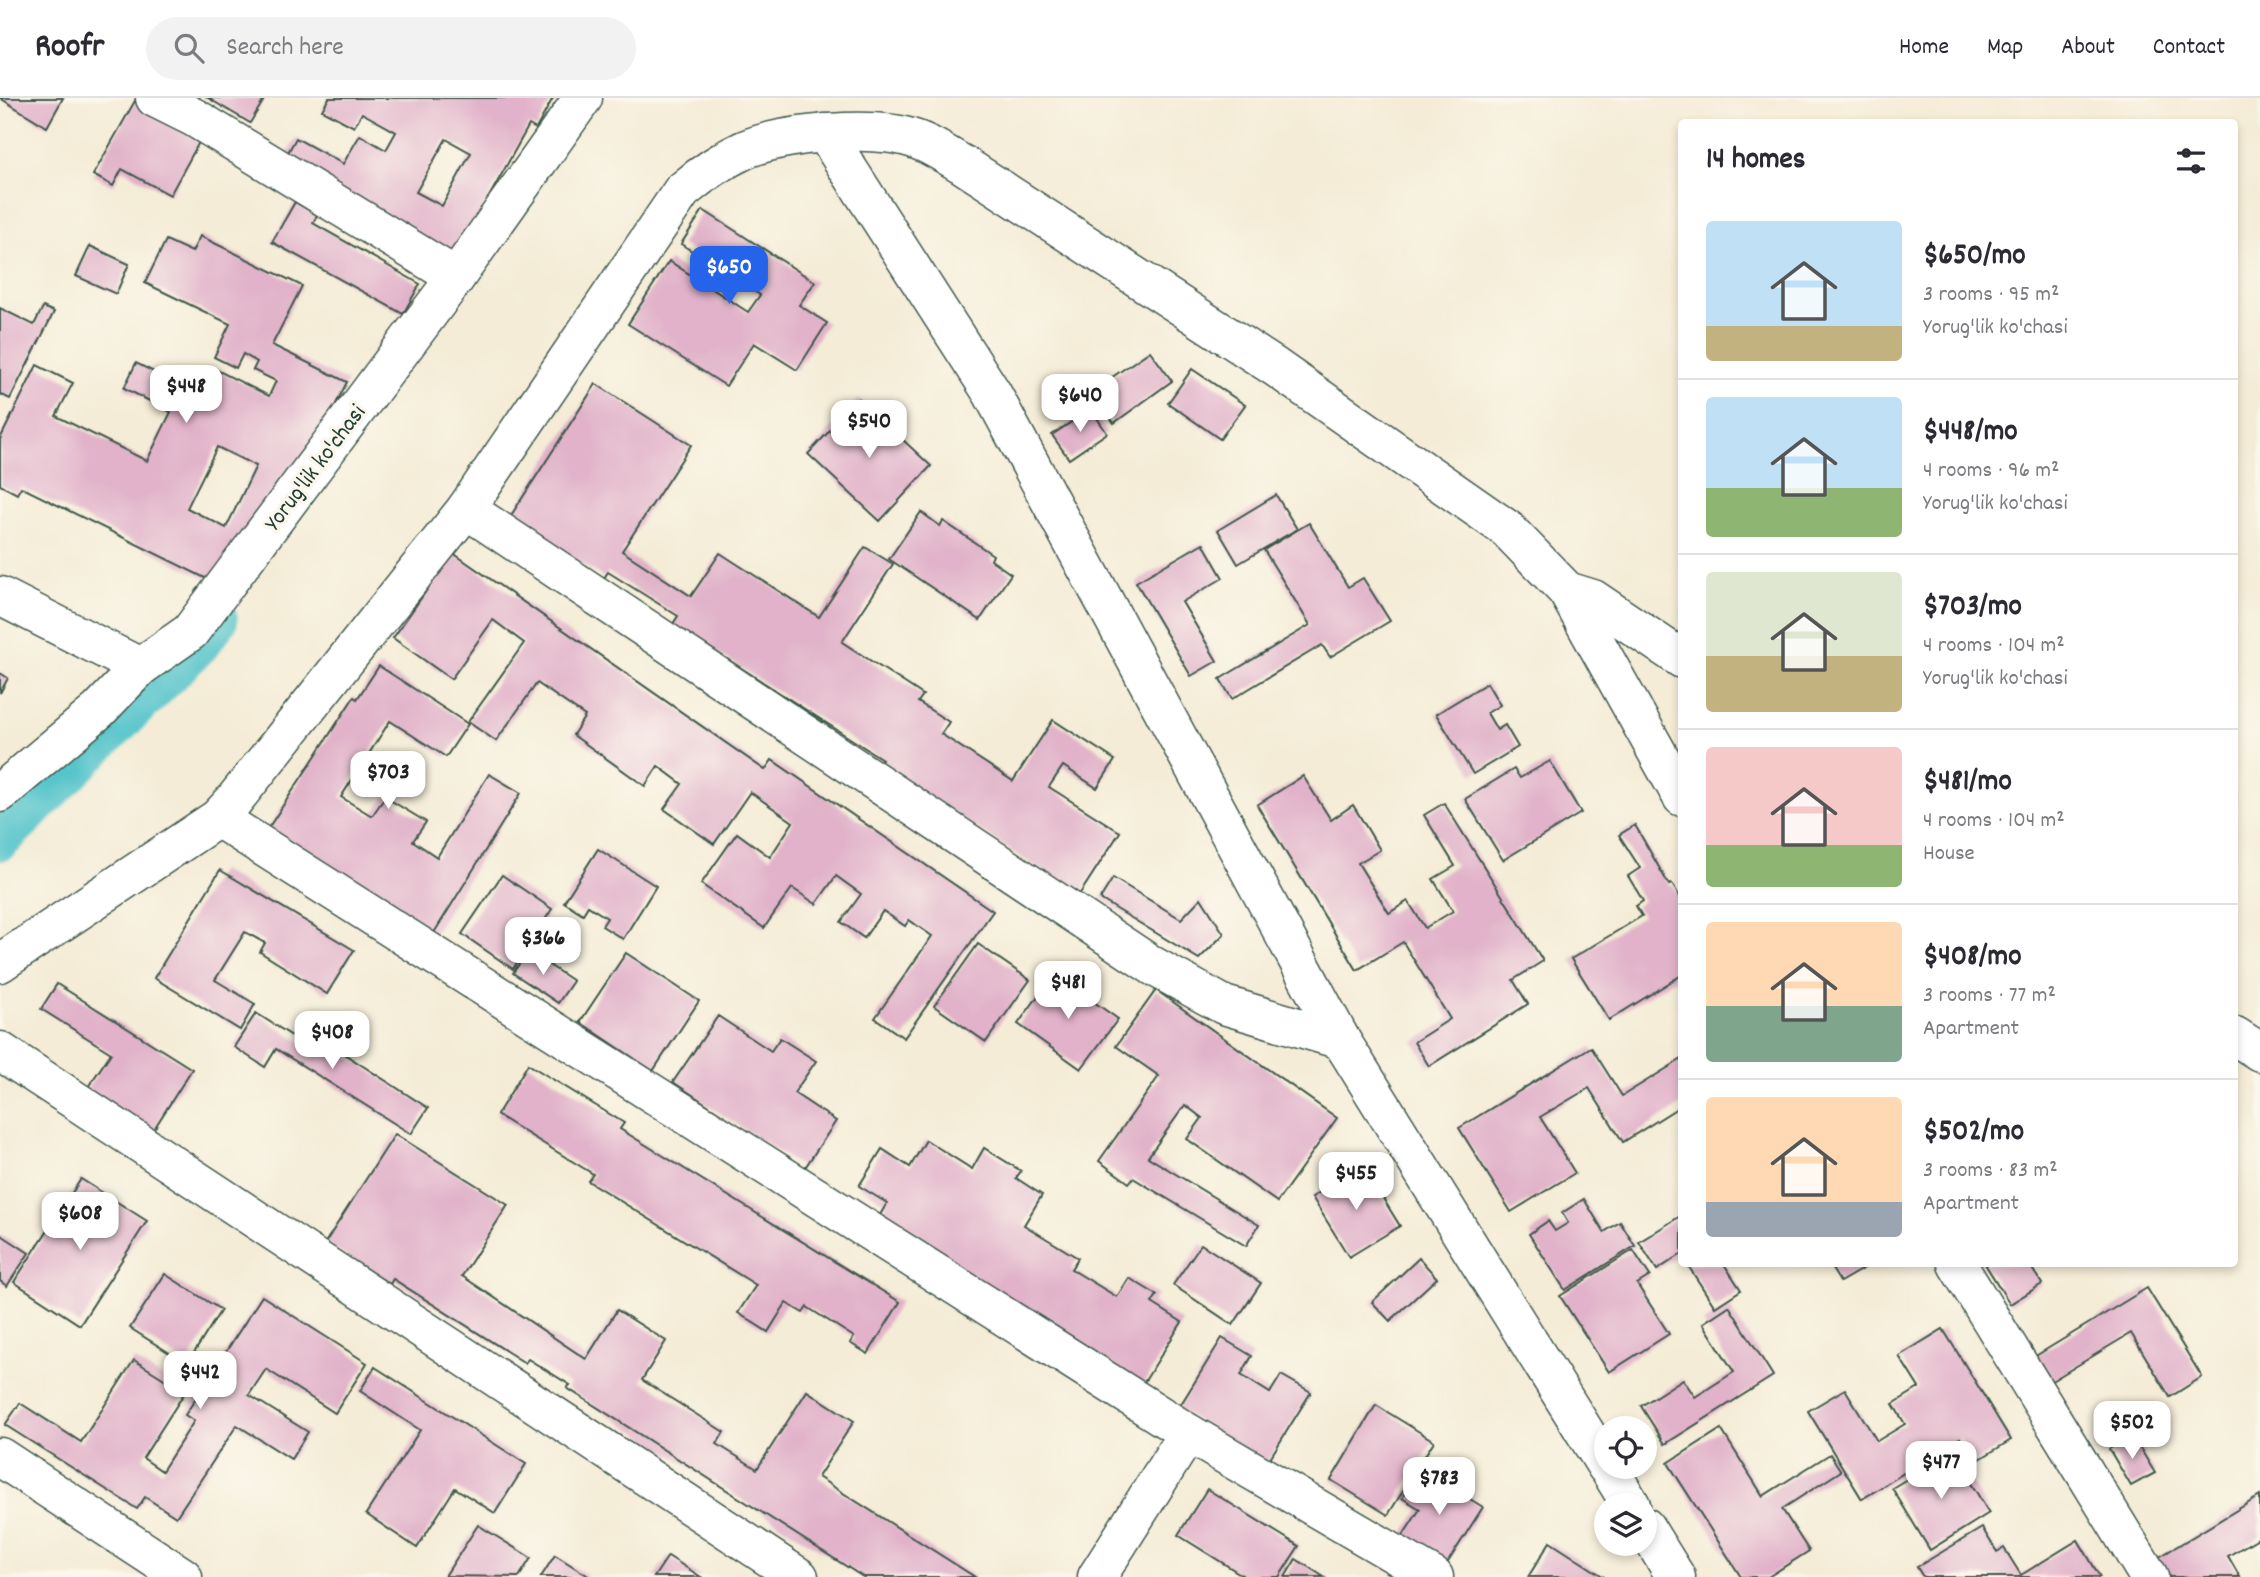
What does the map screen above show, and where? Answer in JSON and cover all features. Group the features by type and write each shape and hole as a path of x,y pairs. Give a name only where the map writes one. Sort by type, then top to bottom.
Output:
{"street":[{"path":"155,98 195,118 456,277"},
{"name":"Yorug'lik ko'chasi","path":"0,793 99,710 140,667 190,632 456,277 583,98"},
{"path":"0,963 218,818 466,509 682,191 712,166 747,149 825,133 863,131 913,138 962,164 1275,367 1507,529 1567,592 1678,790"},
{"path":"825,133 992,393 1341,1040 1594,1445"},
{"path":"466,509 1153,966 1224,1005 1341,1040"},
{"path":"1567,592 1593,599 1678,656"},
{"path":"0,596 140,667"},
{"path":"218,818 1188,1433 1434,1577"},
{"path":"2238,1038 2260,1052"},
{"path":"0,1051 799,1577"},
{"path":"1959,1267 2149,1577"},
{"path":"1097,1577 1188,1433"},
{"path":"0,1458 183,1577"},
{"path":"1657,1546 1676,1577"}],"building":[{"path":"0,98 63,98 47,127"},
{"path":"208,98 265,98 250,123"},
{"path":"329,98 553,98 536,129 529,125 455,258 286,156 296,138 343,164 360,135 386,150 396,132 362,113 354,127 322,110","holes":["446,139 471,153 442,206 416,192"]},
{"path":"136,99 203,135 170,195 122,169 113,186 93,175"},
{"path":"295,202 317,215 313,223 420,284 403,314 272,242"},
{"path":"703,210 815,282 799,305 827,323 797,370 754,343 726,386 628,324 669,261 748,312 760,295 681,244"},
{"path":"200,236 302,286 272,345 347,382 310,455 209,580 21,487 17,494 0,485 0,439 37,365 73,383 56,416 147,461 171,412 124,388 136,363 196,393 209,366 269,396 276,381 253,370 257,362 243,354 236,368 214,357 230,324 145,283 166,240 192,252","holes":["217,447 256,466 226,528 187,508"]},
{"path":"90,246 129,264 116,294 76,276"},
{"path":"43,307 54,312 10,399 0,394 0,308 34,325"},
{"path":"1150,351 1172,381 1114,423 1092,391"},
{"path":"1192,369 1245,405 1220,439 1168,403"},
{"path":"596,384 691,445 622,551 691,596 720,553 819,617 865,547 893,564 842,642 923,695 918,702 949,722 941,734 1013,781 1053,720 1115,760 1097,788 1063,766 1049,787 1120,832 1079,895 878,764 882,759 673,624 678,616 608,572 604,578 510,517"},
{"path":"859,399 931,466 880,521 808,454"},
{"path":"1091,409 1107,433 1069,459 1052,435"},
{"path":"1276,495 1297,529 1238,564 1218,530"},
{"path":"921,512 940,526 943,521 993,555 991,560 1011,574 980,620 889,559"},
{"path":"1309,523 1348,587 1363,578 1390,621 1330,657 1322,645 1232,699 1220,679 1310,625 1264,550"},
{"path":"1203,543 1223,578 1182,602 1217,661 1191,676 1136,582"},
{"path":"453,553 765,770 772,760 993,911 904,1038 875,1018 932,936 909,920 905,926 883,911 864,938 841,922 861,894 836,876 816,904 792,888 764,928 701,884 737,833 770,857 793,822 750,792 714,844 664,809 682,784 658,766 645,786 573,735 585,716 537,683 496,741 468,722 524,643 493,620 451,679 393,638"},
{"path":"379,666 468,724 446,757 390,721 341,797 372,816 385,797 426,822 413,841 437,857 489,774 521,793 432,936 265,833 354,697 357,699"},
{"path":"0,673 8,678 0,693"},
{"path":"1487,683 1500,705 1487,713 1497,730 1505,725 1518,747 1473,774 1436,714"},
{"path":"1550,761 1581,813 1503,860 1465,799 1514,769 1520,778"},
{"path":"1303,776 1331,820 1353,805 1380,850 1358,863 1389,913 1408,901 1425,928 1453,911 1433,879 1455,866 1424,815 1444,803 1543,961 1513,980 1528,1004 1429,1066 1414,1042 1450,1019 1403,942 1357,970 1257,805"},
{"path":"1635,825 1669,885 1672,884 1678,894 1678,977 1609,1020 1571,959 1642,916 1636,906 1643,901 1628,876 1640,868 1619,835"},
{"path":"598,849 656,886 623,939 602,926 607,918 588,906 583,914 564,902"},
{"path":"220,870 354,950 327,994 260,952 265,943 245,932 215,980 255,1004 240,1030 154,978"},
{"path":"502,875 552,909 513,969 462,934"},
{"path":"1113,878 1181,919 1201,898 1224,934 1199,959 1100,899"},
{"path":"978,944 1030,980 986,1042 934,1006"},
{"path":"528,951 573,981 558,1003 513,973"},
{"path":"626,953 699,1001 653,1071 580,1022"},
{"path":"1054,974 1118,1019 1081,1069 1018,1024"},
{"path":"57,984 192,1069 152,1132 86,1090 111,1053 41,1009"},
{"path":"1156,990 1337,1118 1277,1202 1187,1139 1202,1118 1185,1105 1148,1157 1259,1225 1246,1246 1133,1178 1129,1183 1099,1161 1159,1076 1116,1046"},
{"path":"256,1013 303,1043 310,1032 428,1108 411,1134 276,1049 265,1067 234,1047"},
{"path":"718,1016 771,1051 780,1038 816,1061 794,1093 836,1121 804,1169 673,1082"},
{"path":"1591,1047 1622,1096 1678,1061 1678,1108 1623,1142 1589,1088 1540,1117 1575,1173 1511,1212 1459,1128"},
{"path":"528,1064 624,1123 620,1129 900,1302 868,1354 850,1343 854,1337 807,1307 803,1313 786,1303 768,1332 738,1313 756,1285 588,1181 593,1174 497,1115"},
{"path":"395,1134 508,1205 462,1276 586,1359 617,1310 666,1341 642,1380 724,1432 717,1444 757,1469 807,1391 854,1421 818,1477 975,1577 863,1577 567,1388 570,1385 528,1359 525,1363 393,1279 390,1284 325,1243"},
{"path":"926,1140 972,1169 984,1148 1021,1171 1016,1178 1042,1195 1024,1225 1078,1258 1071,1269 1117,1297 1129,1278 1157,1295 1152,1303 1182,1322 1143,1384 877,1220 887,1203 859,1186 882,1149 910,1167"},
{"path":"1363,1166 1400,1226 1349,1257 1312,1197"},
{"path":"81,1179 147,1221 80,1325 14,1282"},
{"path":"1584,1199 1604,1232 1620,1222 1635,1246 1565,1290 1529,1234 1548,1221 1555,1231 1568,1223 1562,1213"},
{"path":"1678,1218 1678,1257 1657,1270 1639,1242"},
{"path":"0,1234 29,1253 7,1286 0,1281"},
{"path":"1201,1244 1261,1283 1233,1325 1173,1285"},
{"path":"1633,1250 1650,1276 1637,1284 1669,1334 1609,1372 1560,1296"},
{"path":"1419,1258 1437,1278 1390,1321 1372,1302"},
{"path":"1689,1267 1726,1267 1741,1290 1715,1307"},
{"path":"1831,1267 1866,1267 1840,1282"},
{"path":"1987,1267 2031,1267 2042,1284 2010,1304"},
{"path":"165,1274 221,1310 187,1364 130,1328"},
{"path":"2147,1288 2202,1377 2170,1397 2131,1333 2050,1382 2034,1357"},
{"path":"262,1296 367,1363 335,1413 266,1369 249,1395 308,1432 291,1459 237,1425 176,1517 145,1497 137,1509 5,1425 20,1403 81,1442 134,1360 185,1392 143,1458 162,1471 194,1421 185,1415"},
{"path":"1729,1306 1773,1376 1665,1444 1657,1431 1657,1416 1647,1416 1641,1406 1683,1379 1695,1397 1734,1372 1703,1323"},
{"path":"1943,1329 2011,1440 1975,1462 1960,1438 1862,1499 1808,1411 1845,1389 1877,1441 1905,1424 1893,1404 1919,1388 1899,1356"},
{"path":"1222,1338 1252,1356 1241,1375 1270,1393 1281,1375 1311,1392 1267,1463 1178,1409"},
{"path":"375,1367 526,1464 495,1513 455,1488 417,1548 366,1514 420,1430 360,1391"},
{"path":"1376,1405 1434,1441 1388,1515 1331,1480"},
{"path":"1721,1429 1763,1496 1830,1454 1841,1471 1782,1509 1809,1551 1768,1577 1741,1577 1668,1463"},
{"path":"2132,1435 2155,1473 2131,1486 2109,1449"},
{"path":"1952,1452 1989,1513 1930,1550 1892,1488"},
{"path":"1421,1469 1483,1507 1446,1565 1402,1537 1420,1509 1402,1498"},
{"path":"1207,1489 1299,1546 1279,1577 1240,1577 1242,1575 1178,1535"},
{"path":"2260,1496 2260,1537 2228,1556 2240,1577 2166,1577 2156,1559"},
{"path":"478,1525 531,1558 519,1577 445,1576"},
{"path":"1982,1528 1997,1552 2004,1548 2021,1575 2078,1540 2100,1577 1923,1577 1917,1567"},
{"path":"1550,1542 1604,1577 1528,1577"},
{"path":"555,1555 590,1577 541,1577"},
{"path":"668,1556 701,1577 654,1577"},
{"path":"1296,1559 1324,1577 1285,1577"}],"waterway":[{"path":"0,840 199,644 217,620"}]}
